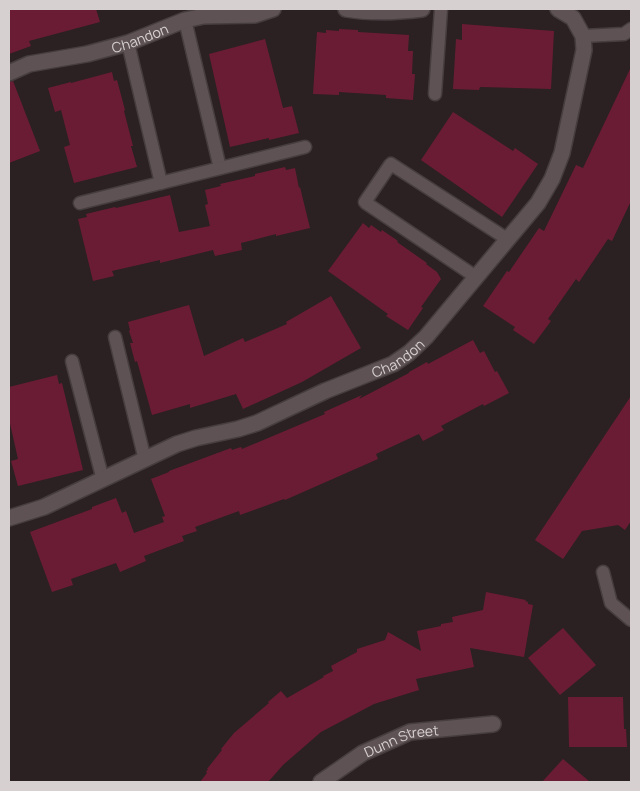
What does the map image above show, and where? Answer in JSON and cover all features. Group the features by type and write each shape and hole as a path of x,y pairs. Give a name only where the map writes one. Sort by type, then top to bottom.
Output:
{"street":[{"name":"Chandon","path":"9,73 29,64 87,54 128,43 185,20 204,16 255,15 273,9"},
{"path":"346,9 356,11 412,9"},
{"path":"558,9 573,18 583,36"},
{"name":"Chandon","path":"9,518 44,506 177,444 256,423 325,391 393,364 410,353 426,337 538,204 552,179 562,152 584,50 583,36"},
{"name":"Dunn Street","path":"321,782 363,754 410,732 493,724"}],"lane":[{"path":"435,94 441,9"},
{"path":"185,20 220,168"},
{"path":"583,36 624,34 631,29"},
{"path":"128,43 161,183"},
{"path":"80,203 305,147"},
{"path":"476,277 365,202 390,165 507,239"},
{"path":"114,337 145,460"},
{"path":"72,361 103,480"},
{"path":"603,572 611,603 631,620"}],"building":[{"path":"9,9 96,9 100,22 29,41 31,46 9,54"},
{"path":"462,24 554,31 551,89 480,87 479,90 453,89 456,39 462,40"},
{"path":"339,29 409,35 408,51 413,51 412,74 415,74 413,100 386,98 386,95 339,92 339,95 313,94 317,32 326,33 326,30 339,31"},
{"path":"265,39 283,108 292,106 299,133 230,147 209,54"},
{"path":"631,67 631,201 612,241 608,239 579,282 576,279 548,319 551,321 534,344 513,330 515,327 483,306 539,228 544,231 576,165 583,168"},
{"path":"112,72 114,81 117,80 125,110 133,146 131,146 137,167 74,183 64,147 70,145 61,110 55,112 48,88"},
{"path":"13,81 40,151 9,163 9,82"},
{"path":"453,112 513,151 515,148 538,164 502,217 421,160"},
{"path":"285,167 286,170 295,168 310,228 241,243 242,250 215,256 213,250 160,263 160,260 112,271 114,276 93,281 78,219 87,217 86,214 170,195 179,232 210,226 205,205 208,204 205,190 221,186 220,184"},
{"path":"363,223 369,228 371,225 381,232 382,230 398,241 427,263 437,272 441,279 421,307 423,308 408,330 386,316 388,314 328,271"},
{"path":"331,296 361,348 302,382 243,409 236,394 190,408 190,404 152,415 130,343 133,343 128,322 189,305 204,356 243,338 245,342 287,324 286,322"},
{"path":"473,340 480,353 484,351 509,393 441,426 444,430 423,441 419,434 376,454 378,459 285,500 240,515 239,511 195,527 197,531 182,536 184,541 144,556 146,561 120,572 116,563 71,579 73,585 52,592 30,532 116,498 122,513 126,511 134,533 164,522 162,517 165,516 151,479 231,448 232,450 241,447 242,449 325,414 324,412 362,395 359,399 427,362 428,364"},
{"path":"57,375 59,384 62,383 83,470 18,486 11,461 18,459 9,419 9,387"},
{"path":"631,396 631,521 625,530 618,525 582,531 563,559 535,540"},
{"path":"486,592 526,600 528,604 533,605 524,657 470,648 474,667 416,679 419,690 374,704 321,732 283,765 268,782 200,782 207,773 207,769 234,733 281,691 287,698 333,671 331,666 357,652 357,649 385,640 388,632 421,651 417,631 453,622 452,617 483,610"},
{"path":"563,628 596,665 560,695 528,658"},
{"path":"568,697 623,697 624,729 626,729 627,747 569,747"},
{"path":"563,759 590,782 542,782"}]}
